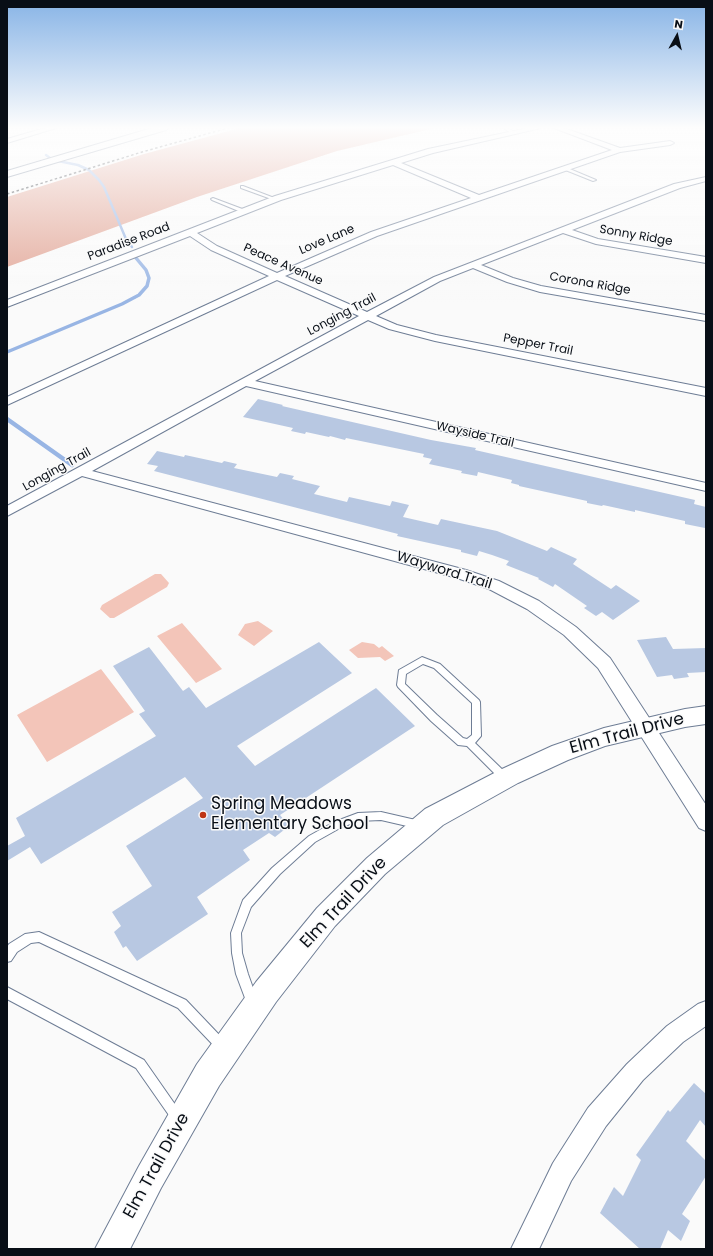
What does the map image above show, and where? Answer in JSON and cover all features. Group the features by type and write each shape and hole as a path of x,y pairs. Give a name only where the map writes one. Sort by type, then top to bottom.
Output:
{"street":[{"name":"Paradise Road","path":"7,304 242,211 314,187"},
{"path":"451,187 478,198"},
{"name":"Love Lane","path":"7,401 330,252 374,234 511,187"},
{"name":"Longing Trail","path":"7,512 244,382 437,279 675,187"},
{"name":"Sonny Ridge","path":"563,230 596,242 706,260"},
{"name":"Peace Avenue","path":"190,232 228,255 368,316"},
{"name":"Corona Ridge","path":"473,264 503,278 540,289 706,318"},
{"name":"Pepper Trail","path":"368,316 393,327 435,338 706,392"},
{"name":"Wayside Trail","path":"244,382 706,487"},
{"name":"Wayword Trail","path":"81,472 453,572 494,585 533,605 576,637 604,663 706,822"},
{"name":"Elm Trail Drive","path":"112,1249 150,1176 208,1075 225,1050 266,992 326,917 376,866 434,817 506,779 560,753 604,737 685,718 706,715"},
{"path":"525,1249 562,1172 596,1117 634,1072 675,1034 706,1012"}],"lane":[{"path":"242,187 275,199"},
{"path":"214,199 242,211"},
{"path":"468,743 477,736 476,702 437,666 422,660 402,672 401,685 460,742 468,743 506,779"},
{"path":"254,1009 242,974 237,953 236,933 247,904 276,871 312,839 337,825 358,816 381,816 403,820 423,826"},
{"path":"7,957 13,948 29,938 39,937 182,1004 225,1050"},
{"path":"7,993 140,1064 181,1122"}],"shaded area":[{"path":"40,187 229,187 7,267 7,197"},
{"path":"155,574 161,574 169,583 167,587 114,618 110,618 100,609 102,605"},
{"path":"258,621 273,631 254,646 238,635 245,624"},
{"path":"182,623 222,669 196,683 157,636"},
{"path":"362,642 374,644 379,648 382,646 394,656 385,661 380,657 358,658 349,650"},
{"path":"101,669 134,712 47,762 17,715"}],"building":[{"path":"258,399 283,405 282,406 431,440 476,448 475,450 695,500 694,504 706,507 705,528 685,524 685,521 635,510 635,512 587,503 587,501 519,486 511,483 512,480 478,472 477,476 461,473 462,471 429,464 432,459 423,457 424,454 346,438 345,440 306,432 305,434 291,431 293,428 243,417"},
{"path":"157,451 222,463 224,461 237,464 234,468 277,477 280,473 294,476 292,479 320,486 314,494 347,502 349,497 390,506 392,501 409,505 403,517 438,525 441,519 497,531 547,551 551,547 577,559 573,564 611,589 616,585 640,601 613,620 602,612 596,616 584,608 587,606 555,584 553,587 538,579 539,578 506,565 509,561 479,551 477,556 461,552 461,550 397,536 398,534 154,471 158,466 147,464"},
{"path":"666,637 673,649 706,648 706,672 687,673 689,677 674,679 672,675 657,677 637,640"},
{"path":"319,642 352,673 237,746 255,766 376,688 415,726 280,815 289,826 275,837 269,833 243,850 250,860 197,897 208,914 137,961 126,946 123,948 114,932 121,926 112,912 152,886 126,846 203,798 185,777 41,864 30,847 7,861 7,846 25,836 16,818 156,736 139,714 145,711 113,666 149,647 183,691 189,687 206,708"},
{"path":"694,1083 706,1094 706,1127 700,1120 686,1141 706,1161 706,1176 682,1214 690,1221 681,1241 668,1230 660,1249 640,1249 600,1213 614,1187 623,1196 641,1160 636,1155 668,1110 670,1112"}],"waterway":[{"path":"104,187 126,239 132,247"},
{"path":"7,352 122,304 139,295 147,286 149,278 146,270 136,258"},
{"path":"7,419 72,465"}],"railway":[{"path":"7,194 31,187"}],"place":[{"name":"Spring Meadows Elementary School","path":"203,815"}]}
